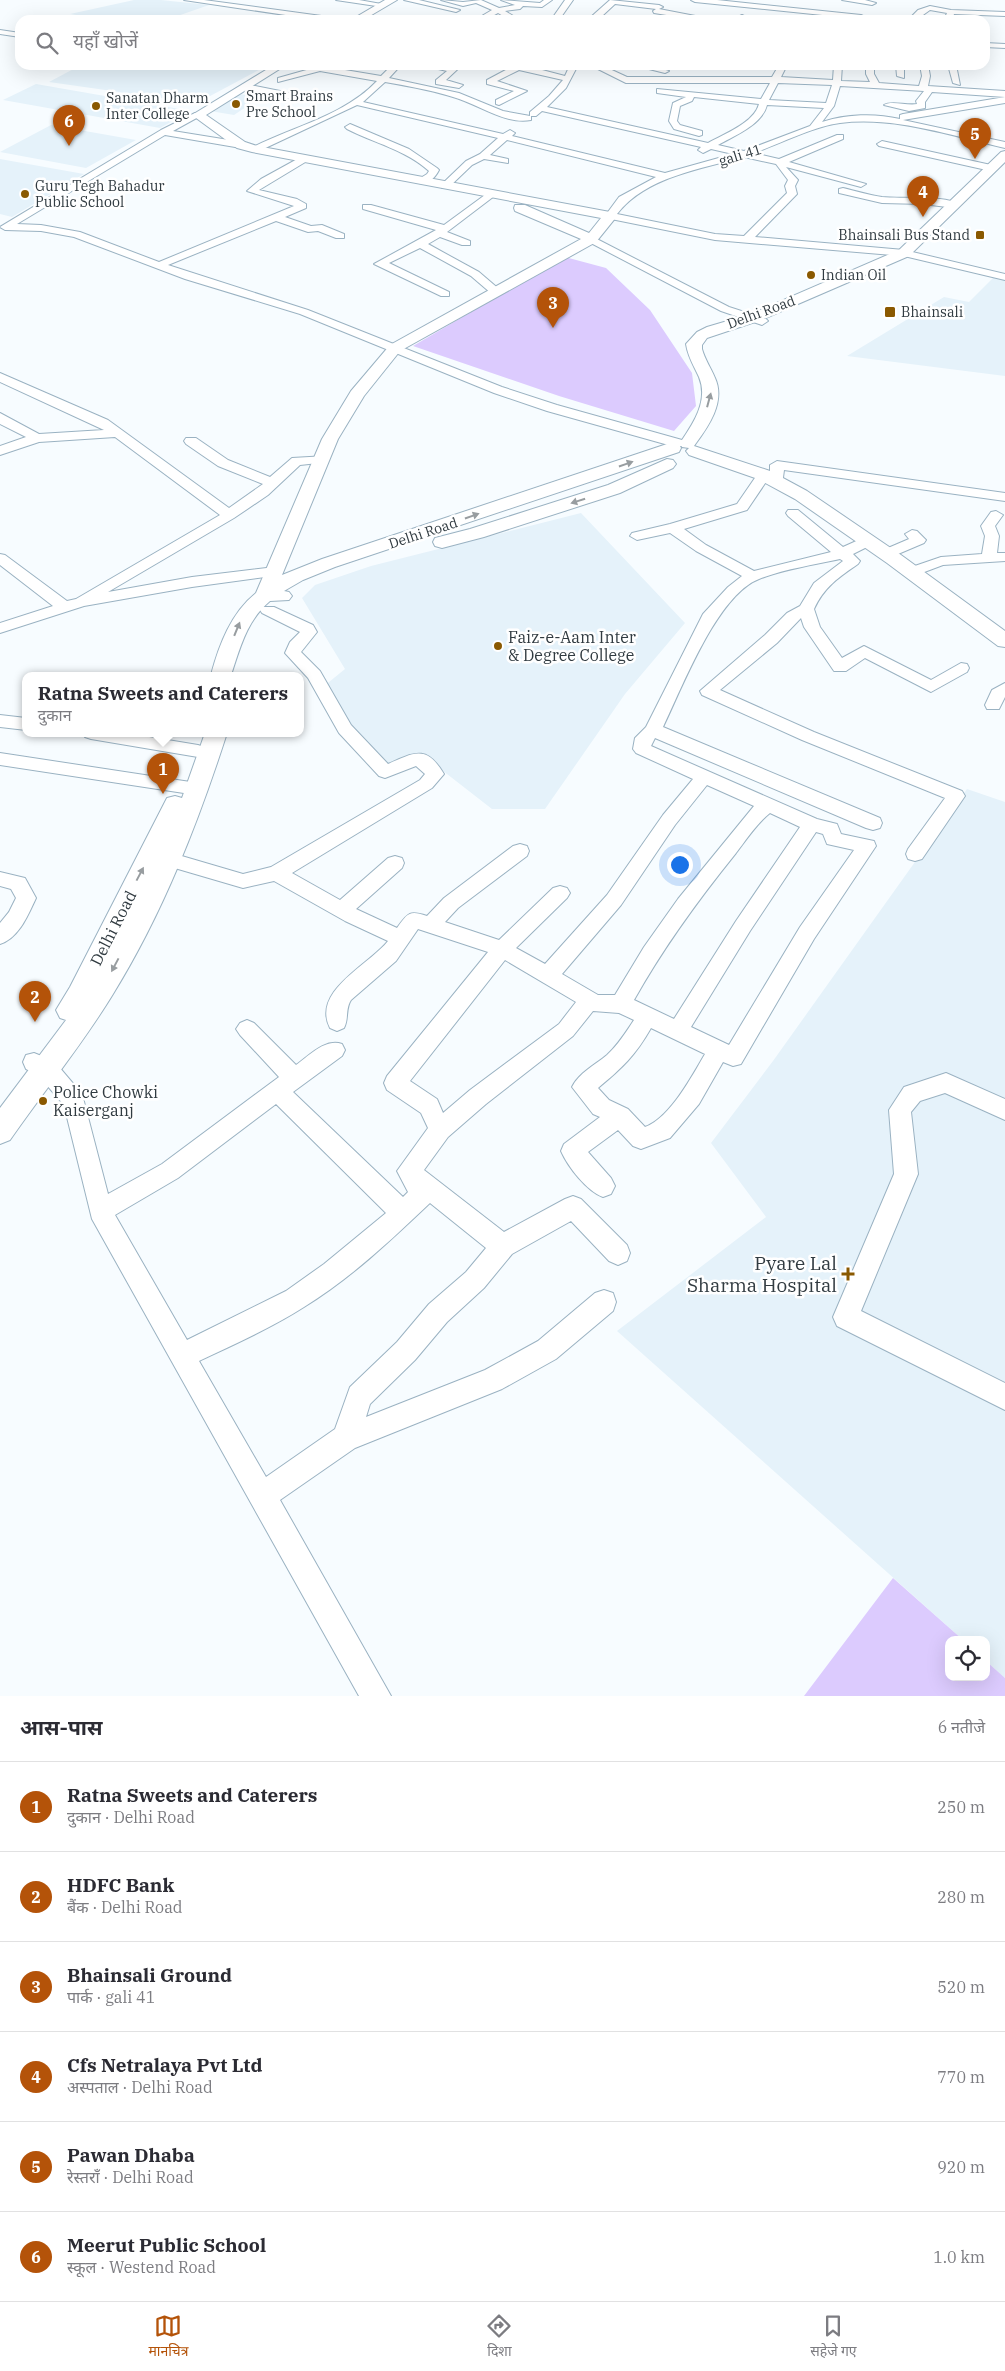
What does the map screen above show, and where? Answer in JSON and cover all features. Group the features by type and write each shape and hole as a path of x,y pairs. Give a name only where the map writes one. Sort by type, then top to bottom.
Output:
{"main road":[{"path":"365,15 388,2"},
{"path":"236,672 252,634 272,600 275,572 330,439 357,394 395,348 591,239 610,216 256,149 241,145 198,115 272,70"},
{"path":"908,254 1005,155"},
{"path":"908,254 1005,164"},
{"path":"484,192 591,239"},
{"name":"Delhi Road","path":"686,448 697,432 712,395 708,378 694,353 694,344 702,335 759,319 908,254"},
{"path":"222,672 241,620 272,600 334,570 477,533 614,489 686,448 771,479 801,495 1005,641"},
{"path":"190,788 214,737"},
{"name":"Delhi Road","path":"118,938 168,859 190,788 201,742"},
{"name":"Delhi Road","path":"1,1124 40,1064 104,986 118,938 190,788"}],"street":[{"path":"188,0 300,15"},
{"path":"408,0 460,7"},
{"path":"445,0 460,7"},
{"path":"449,15 460,7 478,0 508,15"},
{"path":"505,0 521,12"},
{"path":"488,15 515,6 542,5 548,0"},
{"path":"558,15 569,0"},
{"path":"655,15 666,0"},
{"path":"695,0 835,15"},
{"path":"846,0 874,2"},
{"path":"337,1 388,2"},
{"path":"598,15 613,2 687,15"},
{"path":"863,15 874,2"},
{"path":"740,4 738,8 743,10 766,14"},
{"path":"916,15 920,10 928,8 946,15"},
{"path":"310,15 321,9"},
{"path":"957,15 995,10 1005,14"},
{"path":"799,15 802,11"},
{"path":"0,32 15,34"},
{"path":"281,80 313,70"},
{"path":"330,70 432,89 452,94 493,112 528,118"},
{"path":"256,149 289,132 323,119 353,102 373,88 392,70"},
{"path":"432,89 454,70"},
{"path":"499,102 504,98 524,91 490,82 512,70"},
{"path":"534,70 568,79"},
{"path":"445,186 469,163 483,156 553,98 568,79 572,70"},
{"path":"605,70 638,87 691,94 830,106"},
{"path":"673,70 699,76"},
{"path":"676,174 711,145 750,122 764,106 764,101 781,70"},
{"path":"813,128 830,106 837,82 836,70"},
{"path":"870,70 875,84"},
{"path":"900,70 901,76"},
{"path":"888,105 909,108 922,106 920,101 927,95 925,70"},
{"path":"946,77 956,80 953,70"},
{"path":"626,80 699,76 875,84 1005,94"},
{"path":"926,76 936,76"},
{"path":"439,82 468,87 452,94"},
{"path":"245,86 290,96"},
{"path":"359,88 373,88"},
{"path":"691,94 689,99 676,105 673,121 676,127 703,135 711,145"},
{"path":"884,118 919,116 1005,100"},
{"path":"353,102 665,176"},
{"path":"540,108 711,145 861,184"},
{"path":"374,116 390,110"},
{"path":"3,229 46,212 164,132 198,115"},
{"name":"gali 41","path":"610,216 623,199 665,176 744,154 838,120 884,118 1005,145"},
{"path":"358,123 350,127 369,138 407,152 427,163 434,170 431,176 422,181"},
{"path":"164,132 241,145"},
{"path":"780,162 840,137"},
{"path":"882,144 991,168"},
{"path":"483,156 505,161"},
{"path":"160,265 302,206 293,200 252,191 264,181 304,158"},
{"path":"746,240 792,194 790,186 793,180 781,167 780,162"},
{"path":"843,191 882,200 923,201 955,205"},
{"path":"445,294 379,264 442,231 484,192"},
{"path":"367,207 442,231 466,243"},
{"path":"46,212 76,234"},
{"path":"610,216 715,237 908,254 1005,277"},
{"path":"276,217 312,230 318,227 340,236"},
{"path":"3,229 41,228 76,234 160,265 304,312 498,390 686,448"},
{"path":"591,239 724,309 759,319"},
{"path":"420,244 475,274 496,292"},
{"path":"724,309 731,326"},
{"path":"0,377 103,422 229,516"},
{"path":"0,417 2,420 37,438"},
{"path":"0,451 37,438 118,432"},
{"path":"191,441 223,463 273,483"},
{"path":"81,602 229,516 273,483 288,467 297,461 322,459"},
{"path":"637,536 673,528 742,507 771,479 777,465 1005,497"},
{"path":"793,513 816,534 844,552 853,561 830,575 813,591 806,609 812,627 840,667 864,651 931,687 961,668"},
{"path":"989,559 992,536 988,526 996,515"},
{"path":"673,528 690,542 708,550 752,576"},
{"path":"886,554 919,540 912,534"},
{"path":"337,1022 338,1003 356,983 383,960 414,920 502,949 595,1003 621,1004 734,1057 807,933 867,846 834,839 830,829 812,824 642,749 644,738 652,730 711,614 733,590 752,576 844,552 868,542"},
{"path":"911,572 941,561 1005,557"},
{"path":"0,558 65,607"},
{"path":"0,628 81,602 192,582 275,572"},
{"path":"168,859 243,880 276,873 426,784 435,774 419,758 385,772 345,729 314,675 292,653 309,632 272,600"},
{"path":"806,609 793,616 771,639 728,677 708,691 800,732 956,796 915,854"},
{"path":"993,705 998,694 1005,688"},
{"path":"0,721 22,724"},
{"path":"652,730 873,823"},
{"path":"140,737 201,742"},
{"path":"0,759 190,788"},
{"path":"548,975 614,900 669,820 704,777"},
{"path":"621,1004 644,962 702,880 759,812 769,805"},
{"path":"678,1031 743,926 812,824"},
{"path":"431,925 451,903 520,851"},
{"path":"341,910 395,863"},
{"path":"276,873 341,910 400,938"},
{"path":"0,879 18,883 26,898 17,917 0,936"},
{"path":"440,1130 429,1106 395,1083 453,1013 502,949 560,894"},
{"path":"408,1171 440,1130 478,1097 566,1030 590,1000"},
{"path":"647,1016 629,1046 616,1060 583,1087 602,1107 620,1116 641,1139 662,1131 691,1097 719,1050"},
{"path":"247,1029 286,1085 403,1213"},
{"path":"100,1211 170,1171 334,1050"},
{"path":"40,1064 74,1101 100,1211 376,1696"},
{"path":"1005,1110 946,1083 912,1094 900,1110 906,1174 846,1317 1005,1397"},
{"path":"603,1186 572,1151 620,1116"},
{"path":"181,1356 276,1310 316,1284 380,1234 422,1195 408,1171"},
{"path":"408,1171 503,1246"},
{"path":"346,1438 359,1396 406,1351 438,1313 475,1280 503,1246 573,1207 618,1253"},
{"path":"261,1496 346,1438 493,1380 547,1350 604,1302"}],"shaded area":[{"path":"134,0 161,0 209,5 180,15 70,14"},
{"path":"72,70 259,70 197,103 49,82"},
{"name":"Sanatan Dharm Inter College","path":"36,84 191,111 160,128 3,100"},
{"name":"Smart Brains Pre School","path":"239,94 261,97 234,115 210,111"},
{"path":"51,125 136,140 86,168 0,152"},
{"name":"Guru Tegh Bahadur Public School","path":"0,159 84,174 12,217 0,214"},
{"path":"565,257 606,268 650,310 692,373 696,406 674,431 559,396 413,346"},
{"path":"994,277 1005,280 1005,376 847,356 944,297 969,302"},
{"name":"Faiz-e-Aam Inter & Degree College","path":"581,513 685,623 625,694 545,809 492,809 420,753 387,768 318,691 345,669 302,598 315,585 371,566"},
{"name":"Pyare Lal Sharma Hospital","path":"967,789 1005,802 1005,1678 990,1665 990,1636 959,1636 617,1331 766,1217 711,1143 773,1061"},
{"path":"893,1578 958,1636 945,1636 945,1681 990,1681 990,1665 1005,1678 1005,1696 804,1696"}],"place":[{"name":"Smart Brains Pre School","path":"236,104"},
{"name":"Sanatan Dharm Inter College","path":"96,106"},
{"name":"Meerut Public School","path":"69,146"},
{"name":"Pawan Dhaba","path":"975,159"},
{"name":"Guru Tegh Bahadur Public School","path":"25,194"},
{"name":"Cfs Netralaya Pvt Ltd","path":"923,217"},
{"name":"Bhainsali Bus Stand","path":"980,235"},
{"name":"Indian Oil","path":"811,275"},
{"name":"Bhainsali","path":"890,312"},
{"name":"Bhainsali Ground","path":"553,328"},
{"name":"Faiz-e-Aam Inter & Degree College","path":"498,646"},
{"name":"Ratna Sweets and Caterers","path":"163,794"},
{"name":"HDFC Bank","path":"35,1022"},
{"name":"Police Chowki Kaiserganj","path":"43,1101"},
{"name":"Pyare Lal Sharma Hospital","path":"848,1274"}]}
